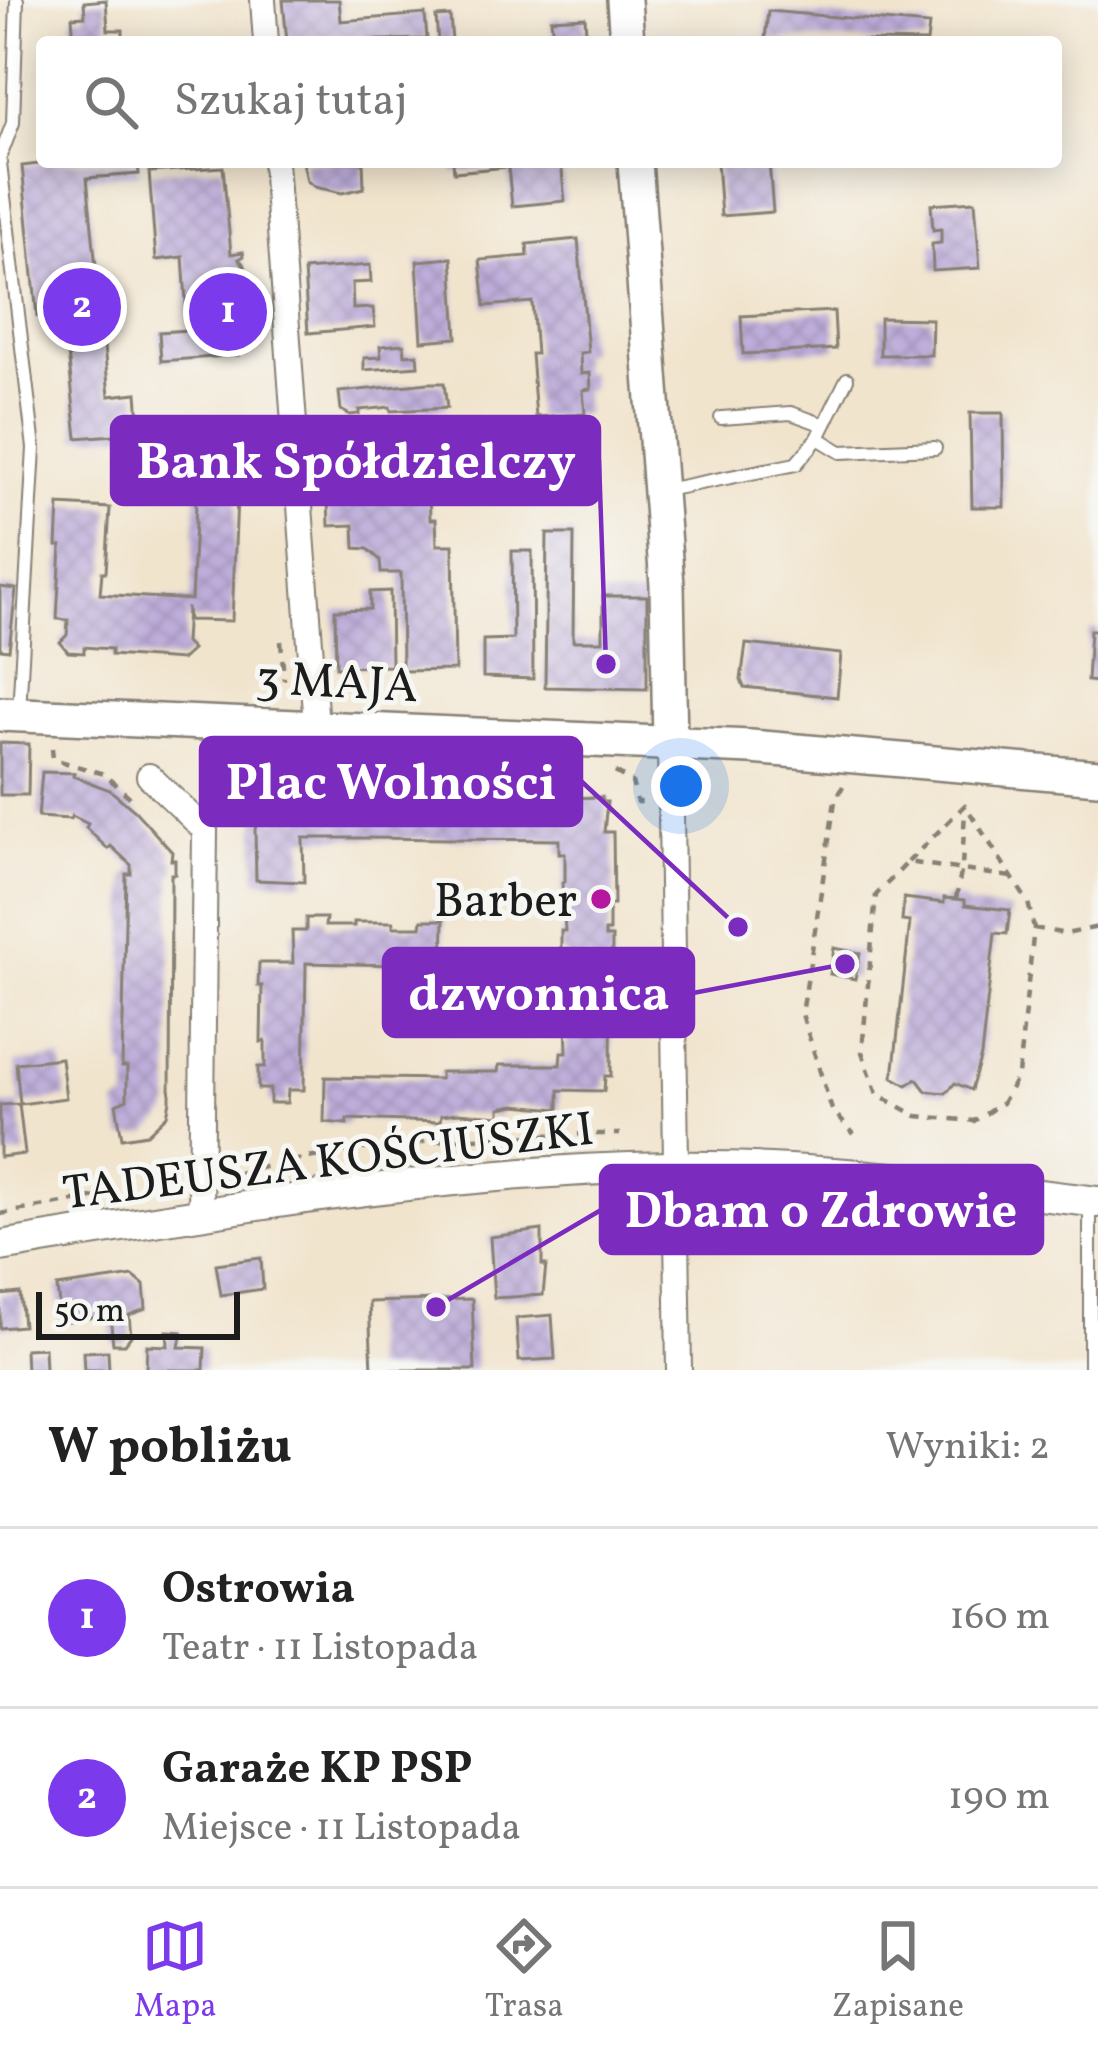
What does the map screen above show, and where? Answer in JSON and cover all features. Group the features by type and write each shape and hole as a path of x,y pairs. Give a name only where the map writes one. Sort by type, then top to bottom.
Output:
{"main road":[{"path":"624,0 627,36"},
{"path":"635,168 667,585 670,744"},
{"name":"3 MAJA","path":"10,714 846,753 1098,777"}],"street":[{"path":"263,0 266,36"},
{"path":"275,168 316,726"},
{"path":"670,744 680,1370"},
{"path":"149,776 205,830 201,1214"},
{"name":"TADEUSZA KOŚCIUSZKI","path":"0,1246 431,1182 676,1167 821,1172 1094,1202"}],"lane":[{"path":"10,714 34,448 0,160 13,123 17,0"},
{"path":"659,491 796,464 821,432 847,379"},
{"path":"721,418 791,413 841,452 935,448"},
{"path":"1090,1370 1094,1202"}],"path":[{"path":"613,772 632,782 637,802 672,802"},
{"path":"848,778 836,801 802,1014 832,1110 854,1134"},
{"path":"956,899 966,794"},
{"path":"965,805 1028,902 1034,928 1018,1075 1002,1103 974,1121 917,1116 878,1094 862,1052 876,896 965,805"},
{"path":"908,862 1010,878"},
{"path":"1034,928 1066,934 1098,927"},
{"path":"239,1173 326,1152 428,1141 502,1134 620,1134"},
{"path":"0,1214 186,1182"},
{"path":"932,1231 935,1203"}],"building":[{"path":"106,0 108,30 123,30 123,36 74,36 72,17 85,16 84,2"},
{"path":"283,0 339,0 341,21 425,14 427,36 286,36"},
{"path":"768,11 929,25 928,36 765,36"},
{"path":"450,16 452,36 438,36 436,17"},
{"path":"585,17 586,33 594,36 553,36 551,19"},
{"path":"22,166 138,168 139,174 87,178 109,396 137,393 140,433 77,438 64,314 37,316"},
{"path":"223,168 231,254 243,252 244,256 239,259 245,266 240,274 245,275 248,306 243,314 249,316 244,324 257,328 237,330 238,355 161,361 159,332 188,330 183,257 156,260 149,172"},
{"path":"304,168 363,168 364,188 342,193 307,181"},
{"path":"508,168 562,168 565,201 512,206"},
{"path":"717,168 769,168 773,212 721,216"},
{"path":"975,201 980,268 933,271 932,244 941,243 941,229 933,230 931,204"},
{"path":"578,239 588,352 580,353 581,374 590,373 591,389 583,390 585,414 536,417 532,302 485,306 480,260 528,256 527,244"},
{"path":"452,258 457,338 422,341 417,261"},
{"path":"370,265 371,282 352,283 353,309 373,308 375,327 308,333 304,270"},
{"path":"834,311 836,349 743,354 741,316"},
{"path":"880,318 932,319 931,355 880,355"},
{"path":"404,344 405,355 417,354 418,366 364,370 364,358 381,357 380,346"},
{"path":"444,383 447,408 391,411 390,407 350,415 341,410 339,392"},
{"path":"970,413 1003,413 1004,507 972,507"},
{"path":"199,445 239,447 232,621 188,620 187,607 185,643 192,650 181,660 111,655 111,649 84,647 84,653 68,652 60,642 67,635 68,620 57,619 59,505 110,508 100,594 191,600"},
{"path":"427,446 430,519 436,519 437,545 453,545 455,670 402,671 401,573 381,573 380,560 368,549 355,548 354,525 329,526 326,450"},
{"path":"547,534 574,534 573,641 603,641 603,596 647,596 647,689 545,687"},
{"path":"512,551 532,551 533,679 483,677 483,640 513,639"},
{"path":"0,587 16,589 9,650 0,649"},
{"path":"390,591 391,666 336,667 335,610 370,609 370,592"},
{"path":"1090,630 1098,630 1098,682 1087,681"},
{"path":"746,644 841,654 837,697 744,687"},
{"path":"0,743 29,744 28,795 0,795"},
{"path":"42,772 74,773 110,790 135,811 175,860 175,874 171,874 170,1101 167,1115 147,1134 122,1138 116,1104 127,1099 127,1067 122,1067 126,874 131,874 131,865 111,846 108,849 86,828 88,824 72,816 38,817"},
{"path":"320,789 385,793 385,798 404,798 404,790 415,790 455,800 455,792 542,793 562,796 562,802 602,797 607,802 604,832 613,832 614,905 609,905 609,931 605,931 605,937 612,937 611,1076 605,1076 604,1091 559,1090 559,1109 515,1105 500,1108 500,1116 457,1113 441,1115 440,1122 324,1122 325,1077 440,1079 440,1072 498,1072 499,1065 560,1065 561,1052 567,1052 566,1023 559,1023 559,982 566,982 566,953 561,953 565,853 559,853 559,840 303,838 304,882 256,880 255,830 258,815 263,815 264,790 289,794"},
{"path":"904,898 944,903 944,898 965,900 965,905 1010,910 1007,934 995,933 981,1056 971,1090 955,1083 946,1093 926,1091 917,1079 907,1085 893,1077 910,922 902,921"},
{"path":"306,918 326,918 325,926 393,922 393,927 421,927 422,920 444,920 443,966 306,963 304,1090 288,1090 287,1103 270,1103 270,1089 258,1089 258,1067 265,1067 259,963 293,963 292,931 306,931"},
{"path":"834,948 860,953 855,979 830,974"},
{"path":"61,1058 66,1098 20,1104 16,1063"},
{"path":"19,1104 25,1154 0,1157 0,1105"},
{"path":"542,1230 543,1295 494,1298 490,1237"},
{"path":"261,1258 263,1289 221,1295 216,1264"},
{"path":"133,1276 144,1285 146,1309 129,1315 131,1336 125,1344 113,1344 110,1315 61,1322 57,1287"},
{"path":"20,1293 23,1326 0,1328 0,1295"},
{"path":"472,1299 475,1370 372,1370 369,1302"},
{"path":"552,1315 555,1359 519,1361 516,1318"},
{"path":"167,1331 182,1332 179,1347 205,1348 204,1370 146,1370 147,1345 168,1346"},
{"path":"44,1348 45,1370 26,1370 25,1349"},
{"path":"108,1351 109,1370 84,1370 83,1352"}],"place":[{"name":"Garaże KP PSP","path":"82,307"},
{"name":"Ostrowia","path":"228,312"},
{"name":"Bank Spółdzielczy","path":"606,664"},
{"name":"Barber","path":"601,899"},
{"name":"Plac Wolności","path":"738,927"},
{"name":"dzwonnica","path":"845,964"},
{"name":"Dbam o Zdrowie","path":"436,1307"}]}
